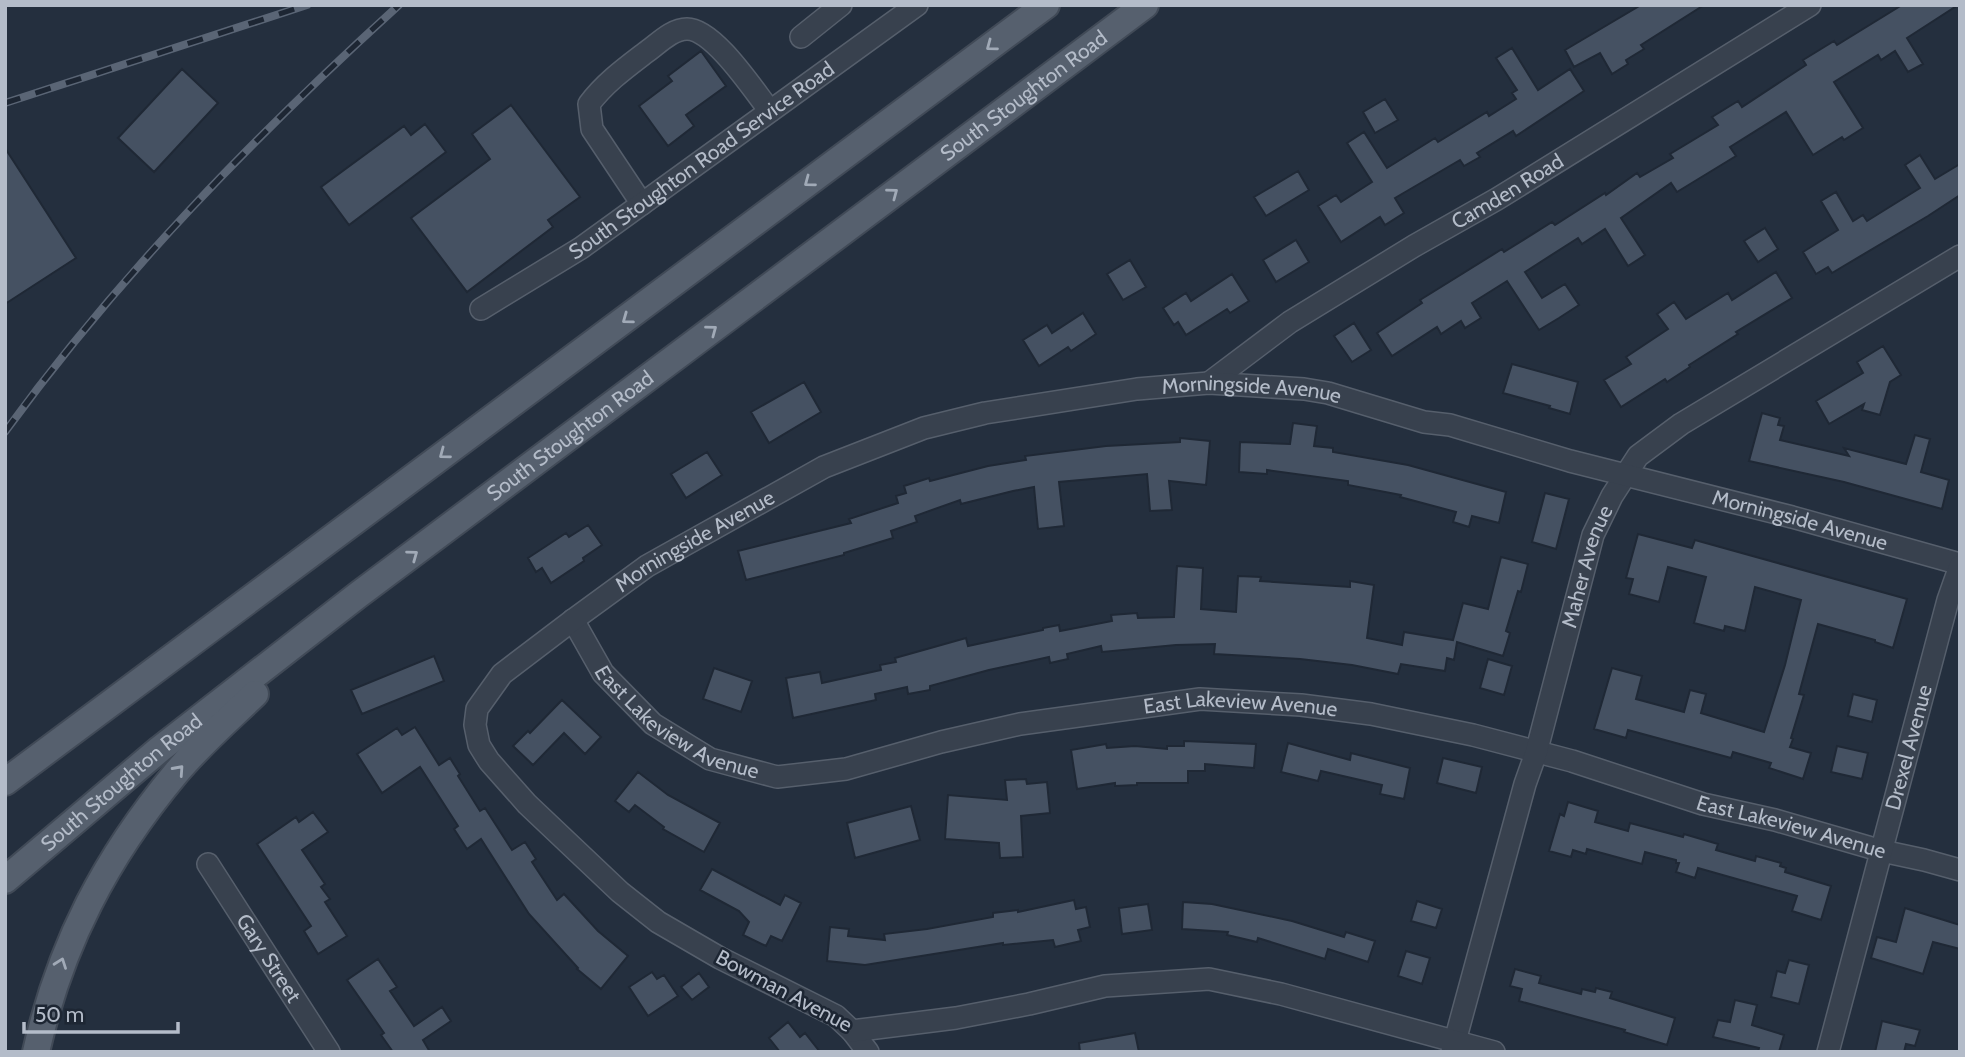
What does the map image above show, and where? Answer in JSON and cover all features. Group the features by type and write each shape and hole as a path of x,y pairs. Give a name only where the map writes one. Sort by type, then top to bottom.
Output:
{"main road":[{"path":"5,782 1046,5"},
{"name":"South Stoughton Road","path":"5,880 160,750 358,595 1145,5"},
{"path":"36,1052 51,993 71,937 102,877 134,826 177,771 204,743 358,595"}],"street":[{"path":"801,37 841,5"},
{"name":"South Stoughton Road Service Road","path":"481,309 581,248 917,5"},
{"name":"Camden Road","path":"1209,383 1290,322 1497,199 1810,5"},
{"path":"642,204 592,129 589,104 605,84 672,34 687,29 705,35 728,58 770,111"},
{"name":"Maher Avenue","path":"1453,1047 1525,784 1536,753 1593,535 1624,475 1638,456 1681,424 1960,256"},
{"name":"Morningside Avenue","path":"573,620 647,566 824,467 924,428 985,413 1123,391 1209,383 1247,384 1328,393 1424,422 1450,425 1624,475 1792,517 1960,565"},
{"name":"Drexel Avenue","path":"1828,1052 1948,600 1960,565"},
{"name":"East Lakeview Avenue","path":"573,620 603,673 653,724 710,759 777,777 846,769 1020,724 1200,699 1301,705 1371,714 1473,735 1572,761 1703,804 1775,820 1960,870"},
{"name":"Bowman Avenue","path":"573,620 502,674 477,709 476,735 489,761 527,804 577,853 620,892 659,922 720,958 836,1016 852,1031 956,1018 1105,986 1209,979 1280,994 1453,1047 1494,1052"},
{"name":"Gary Street","path":"208,864 329,1052"},
{"path":"852,1031 868,1052"}],"building":[{"path":"1641,5 1704,5 1641,45 1644,49 1626,60 1628,64 1612,74 1600,53 1574,67 1565,50"},
{"path":"1902,5 1958,5 1907,38 1923,64 1908,72 1895,51 1881,60 1878,55 1834,82 1863,128 1813,155 1786,112 1730,147 1736,156 1677,192 1671,183 1621,218 1645,255 1628,266 1605,229 1582,244 1578,238 1525,272 1542,298 1565,284 1579,305 1559,318 1539,330 1507,281 1472,303 1481,318 1465,328 1461,321 1441,334 1437,327 1392,356 1377,333 1422,303 1420,300 1502,249 1504,252 1552,222 1555,225 1637,173 1640,177 1673,158 1670,154 1718,125 1712,117 1738,101 1742,107 1806,65 1803,60 1834,41 1837,45"},
{"path":"1512,48 1538,90 1570,69 1584,91 1516,136 1513,131 1477,153 1480,157 1464,166 1460,160 1395,198 1404,213 1385,225 1380,217 1341,242 1318,206 1336,195 1341,202 1372,182 1347,143 1364,132 1387,168 1435,138 1438,142 1487,112 1489,116 1516,99 1512,93 1517,90 1496,58"},
{"path":"701,51 726,86 686,115 694,126 668,146 639,106 672,81 668,76"},
{"path":"182,69 218,103 154,172 118,138"},
{"path":"1385,99 1398,120 1375,133 1363,112"},
{"path":"511,105 580,197 548,220 553,227 467,292 411,218 490,159 472,134"},
{"path":"425,124 446,152 349,225 321,187 404,126 411,135"},
{"path":"5,148 76,258 5,304"},
{"path":"1920,155 1935,179 1960,164 1960,195 1832,273 1828,267 1816,274 1803,252 1838,230 1821,201 1836,192 1853,221 1863,215 1867,221 1920,188 1905,165"},
{"path":"1298,171 1309,190 1266,216 1254,197"},
{"path":"1765,228 1778,249 1758,262 1744,241"},
{"path":"1296,240 1309,262 1276,282 1263,260"},
{"path":"1130,260 1146,287 1123,300 1107,274"},
{"path":"1776,272 1792,298 1736,332 1738,334 1667,382 1665,379 1621,407 1604,380 1631,364 1626,357 1668,329 1657,314 1674,302 1686,319 1728,293 1732,300"},
{"path":"1232,274 1249,301 1230,313 1227,309 1186,335 1178,322 1174,325 1163,308 1186,293 1191,301"},
{"path":"1083,313 1096,334 1071,351 1068,347 1039,366 1023,340 1047,325 1052,333"},
{"path":"1354,323 1371,350 1352,362 1334,336"},
{"path":"1883,346 1901,375 1890,382 1880,415 1862,410 1864,404 1829,424 1816,401 1863,373 1857,362"},
{"path":"1512,364 1578,382 1570,414 1503,393"},
{"path":"804,382 821,412 769,443 751,412"},
{"path":"1762,413 1780,418 1778,425 1784,426 1780,440 1849,456 1844,448 1906,464 1915,435 1930,439 1921,472 1949,480 1942,509 1844,482 1749,461"},
{"path":"1293,423 1317,426 1314,446 1333,448 1333,452 1408,465 1506,492 1499,523 1472,516 1469,527 1453,522 1456,512 1400,497 1401,495 1348,485 1348,481 1267,470 1267,474 1239,472 1240,442 1290,444"},
{"path":"1180,438 1210,441 1206,485 1169,481 1172,510 1150,511 1147,474 1059,482 1064,526 1038,529 1034,487 961,504 960,500 915,516 917,522 891,531 893,538 844,555 746,580 738,551 851,523 849,519 898,503 896,496 906,493 904,486 929,478 930,481 988,466 1026,460 1025,456 1106,446 1180,442"},
{"path":"707,452 722,475 686,498 671,474"},
{"path":"1545,493 1569,499 1556,549 1532,542"},
{"path":"588,525 602,545 551,583 542,568 536,572 528,558 566,533 569,537"},
{"path":"1638,534 1692,548 1695,540 1907,599 1893,648 1875,640 1818,624 1799,694 1804,695 1790,747 1811,753 1803,779 1769,768 1771,763 1733,752 1731,758 1628,730 1626,738 1594,729 1612,668 1642,676 1636,699 1684,712 1690,690 1706,694 1701,713 1764,732 1785,665 1801,600 1755,587 1745,631 1725,626 1724,631 1694,623 1706,577 1668,567 1659,602 1629,594 1633,579 1626,578"},
{"path":"1501,557 1528,564 1506,631 1510,633 1503,656 1457,642 1454,660 1447,658 1445,671 1401,664 1398,674 1300,659 1214,654 1215,644 1102,652 1101,646 1067,654 1068,659 1050,663 1049,657 989,670 930,686 930,690 908,694 907,687 875,694 876,700 793,718 786,678 820,672 822,683 881,670 880,665 896,662 895,658 966,638 968,646 1059,625 1060,631 1112,621 1111,615 1137,613 1138,618 1174,617 1177,566 1203,568 1201,609 1236,612 1238,576 1261,577 1260,581 1350,587 1350,581 1374,585 1367,638 1402,645 1404,632 1453,640 1463,603 1488,609"},
{"path":"434,656 444,681 362,714 351,690"},
{"path":"1488,659 1512,666 1504,695 1480,688"},
{"path":"714,668 752,681 741,712 703,699"},
{"path":"1853,694 1877,700 1872,722 1848,716"},
{"path":"562,700 601,737 585,754 564,733 533,765 513,746 528,731 530,733"},
{"path":"415,727 439,765 450,758 480,811 485,808 512,850 525,842 536,859 532,862 557,900 564,894 598,931 628,956 601,989 577,969 529,914 481,839 467,849 454,829 458,826 420,767 382,793 357,754 397,728 402,735"},
{"path":"1184,741 1256,744 1254,768 1205,764 1205,771 1188,771 1188,783 1115,786 1115,783 1077,789 1071,750 1106,744 1107,748 1135,746 1167,749 1167,746 1184,746"},
{"path":"1288,743 1350,760 1351,753 1410,768 1404,799 1380,794 1382,785 1321,771 1318,781 1281,772"},
{"path":"1837,746 1868,753 1862,779 1831,772"},
{"path":"1443,758 1482,767 1476,793 1437,783"},
{"path":"638,772 668,795 720,823 704,852 663,829 664,827 635,805 629,812 615,801"},
{"path":"1026,779 1027,784 1047,782 1050,813 1021,816 1023,857 1000,858 999,843 945,839 948,795 1007,800 1005,780"},
{"path":"1568,802 1598,811 1595,822 1628,831 1630,823 1683,837 1684,834 1718,844 1716,850 1755,861 1756,856 1781,863 1780,866 1786,868 1785,872 1831,886 1821,920 1792,911 1797,896 1698,868 1695,878 1676,872 1679,863 1676,863 1676,860 1645,852 1642,864 1587,849 1586,854 1573,850 1571,857 1549,851 1560,814 1564,816"},
{"path":"911,806 920,840 855,858 847,823"},
{"path":"313,812 328,832 302,850 325,884 321,887 330,899 325,902 347,936 318,954 304,931 311,926 257,844 296,817 299,822"},
{"path":"712,869 780,905 785,895 801,903 782,941 771,936 766,946 743,935 749,922 739,911 700,890"},
{"path":"1074,900 1076,909 1086,907 1090,927 1078,930 1081,941 1055,947 1053,940 1003,943 865,965 827,961 830,927 849,929 848,936 885,940 884,934 927,929 993,917 993,913 1018,912"},
{"path":"1417,901 1442,909 1436,928 1411,921"},
{"path":"1183,902 1212,904 1292,921 1344,937 1346,932 1375,941 1368,962 1328,949 1325,959 1258,938 1257,942 1227,935 1228,932 1182,929"},
{"path":"1148,904 1152,930 1122,934 1119,908"},
{"path":"1905,908 1960,925 1960,949 1933,942 1923,974 1871,958 1877,937 1896,942"},
{"path":"1406,951 1430,958 1422,984 1398,976"},
{"path":"378,959 397,987 390,991 414,1026 442,1007 451,1021 423,1040 430,1052 393,1052 381,1035 384,1033 347,980"},
{"path":"1789,960 1809,965 1799,1004 1771,997 1777,971 1785,973"},
{"path":"1515,969 1541,976 1539,983 1581,994 1582,989 1595,992 1596,988 1612,992 1610,998 1675,1018 1667,1045 1624,1032 1625,1030 1519,1001 1522,989 1510,986"},
{"path":"652,972 657,979 664,975 678,996 648,1016 629,987"},
{"path":"699,973 709,987 692,1000 681,987"},
{"path":"1735,1000 1757,1005 1752,1025 1784,1035 1779,1052 1758,1052 1759,1048 1713,1037 1718,1020 1730,1022"},
{"path":"1882,1021 1920,1030 1915,1046 1906,1044 1904,1052 1875,1052"},
{"path":"788,1022 800,1037 805,1033 820,1052 780,1052 769,1038"},
{"path":"1135,1033 1139,1052 1080,1052 1079,1043"}],"railway":[{"path":"5,103 307,5"},
{"path":"5,432 95,317 191,208 345,54 399,5"}]}
